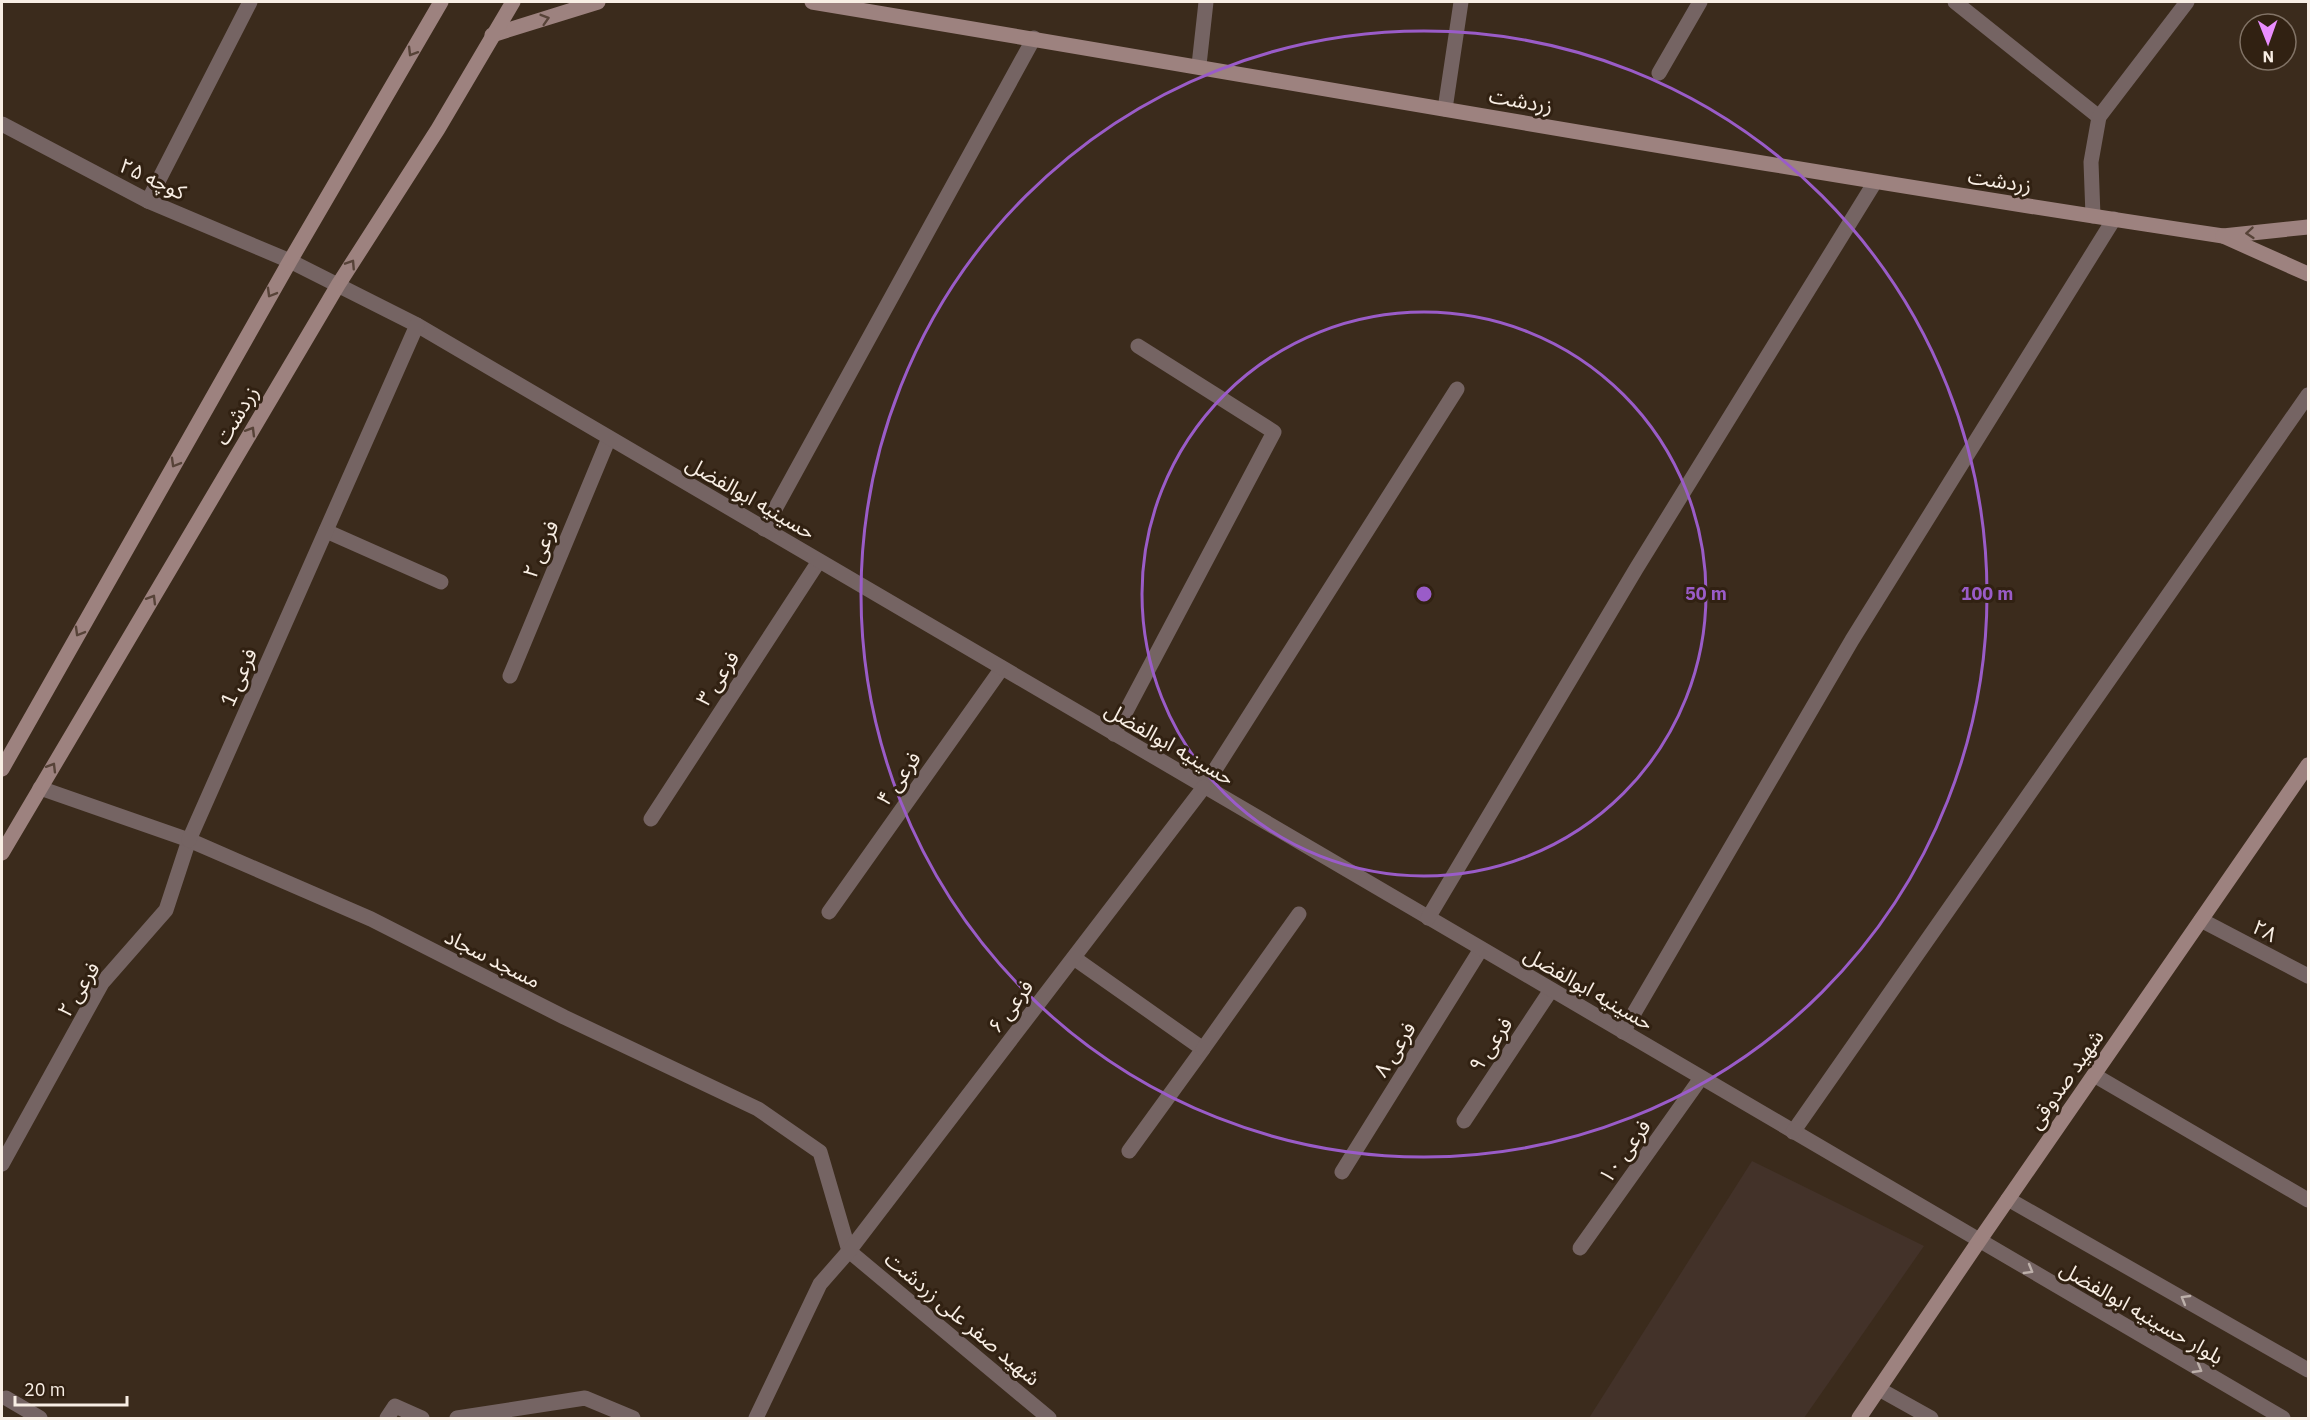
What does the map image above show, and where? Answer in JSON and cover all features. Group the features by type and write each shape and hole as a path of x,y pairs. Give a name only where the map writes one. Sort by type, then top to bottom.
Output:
{"street":[{"path":"148,201 250,2"},
{"name":"زردشت","path":"2,769 290,261 441,2"},
{"name":"زردشت","path":"2,853 338,285 438,129 513,2"},
{"path":"492,35 598,2"},
{"name":"زردشت","path":"812,2 1199,65 1875,182 2223,236"},
{"path":"1199,65 1206,2"},
{"path":"1445,109 1461,2"},
{"path":"1659,73 1700,2"},
{"path":"1955,2 2099,117"},
{"path":"2093,216 2091,162 2099,117 2187,2"},
{"path":"764,529 1034,38"},
{"name":"۲۵ کوچه","path":"2,124 148,201 290,261 338,285"},
{"path":"1428,918 1642,558 1875,182"},
{"path":"1623,1032 1852,640 2114,219"},
{"path":"2223,236 2308,227"},
{"path":"2223,236 2308,274"},
{"name":"حسینیه ابوالفضل","path":"338,285 417,325 1979,1241"},
{"name":"فرعی 1","path":"189,840 417,325"},
{"path":"1114,734 1274,432 1138,346"},
{"name":"فرعی ۶","path":"756,1419 820,1284 849,1251 1204,787 1458,389"},
{"path":"1793,1132 2308,395"},
{"name":"فرعی ۲","path":"510,676 609,438"},
{"path":"326,531 441,582"},
{"name":"فرعی ۳","path":"651,819 819,561"},
{"name":"فرعی ۴","path":"829,912 1002,668"},
{"name":"شهید صدوقی","path":"1859,1419 2008,1198 2308,765"},
{"name":"مسجد سجاد","path":"40,788 189,840 371,919 564,1017 758,1108 820,1152 849,1251"},
{"name":"فرعی ۲","path":"2,1164 102,983 166,910 189,840"},
{"path":"1129,1151 1299,914"},
{"name":"۲۸","path":"2201,920 2308,976"},
{"name":"فرعی ۸","path":"1342,1172 1482,949"},
{"path":"1074,957 1203,1049"},
{"name":"فرعی ۹","path":"1464,1120 1551,990"},
{"path":"2094,1075 2308,1200"},
{"name":"فرعی ۱۰","path":"1580,1248 1701,1078"},
{"name":"بلوار حسینیه ابوالفضل","path":"2008,1198 2308,1370"},
{"name":"بلوار حسینیه ابوالفضل","path":"1979,1241 2283,1419"},
{"name":"شهید صفر علی زردشت","path":"849,1251 1049,1419"},
{"path":"1879,1389 1931,1419"},
{"path":"6,1398 40,1419"},
{"path":"457,1419 585,1398 633,1419"},
{"path":"387,1419 395,1406 422,1419"}],"shaded area":[{"path":"1752,1161 1924,1246 1804,1418 1589,1418"}]}
